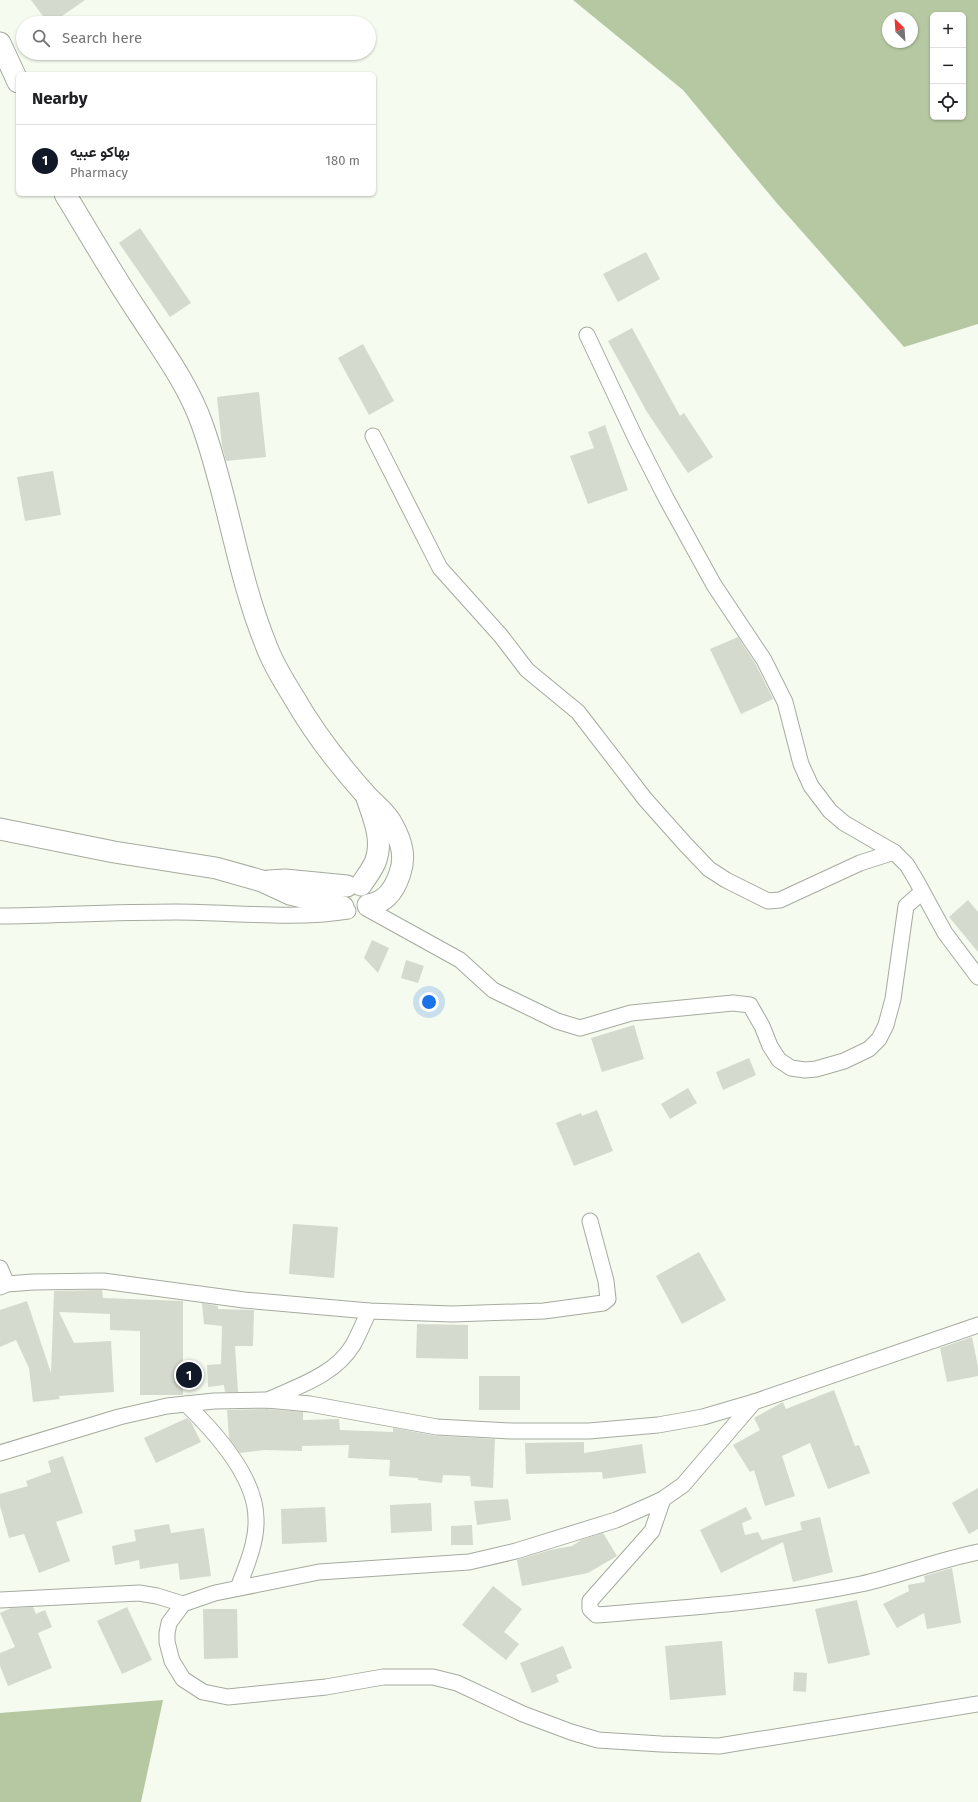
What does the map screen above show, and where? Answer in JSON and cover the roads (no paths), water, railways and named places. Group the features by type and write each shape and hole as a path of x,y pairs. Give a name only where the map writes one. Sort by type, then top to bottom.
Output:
{"main road":[{"path":"0,42 16,78"},
{"path":"0,829 114,852 216,868 262,881 285,893 314,901 356,908 376,904 384,900 397,882 404,860 401,844 394,826 388,817 366,796 328,748 294,697 266,647 250,594 214,458 193,403 167,356 100,253 66,196"},
{"path":"356,908 340,899 342,892 354,886 375,862 379,847 378,833 366,796"},
{"path":"262,881 285,880 354,886"}],"street":[{"path":"587,335 636,439 670,505 714,585 764,660 785,702 801,764 811,786 830,811 844,823 894,852 907,865 945,933 978,978"},
{"path":"373,436 440,568 501,636 527,670 578,712 646,799 709,869 726,880 768,901 780,900 860,863 894,852"},
{"path":"0,916 168,912 296,916 325,915 356,908 460,960 493,990 557,1021 580,1028 631,1013 733,1003 750,1005 762,1026 770,1046 779,1060 791,1068 805,1070 844,1062 869,1049 880,1038 886,1025 893,999 906,906 922,892"},
{"path":"0,1268 4,1286 33,1282 103,1281 244,1300 369,1311 452,1314 544,1311 603,1303 608,1299 608,1293 590,1221"},
{"path":"267,1400 321,1376 338,1364 352,1346 369,1311"},
{"path":"0,1452 106,1420 167,1406 214,1401 267,1400 310,1404 437,1427 543,1431 589,1431 658,1425 703,1417 754,1402 978,1325"},
{"path":"754,1402 683,1485 663,1499 616,1520 516,1551 469,1562 319,1572 215,1593 183,1604 169,1623 167,1642 172,1661 182,1679 203,1692 228,1697 326,1687 383,1676 433,1677 457,1683 550,1725 598,1740 719,1746 978,1704"},
{"path":"186,1404 213,1430 239,1466 252,1491 257,1521 250,1554 238,1588"},
{"path":"663,1499 652,1531 590,1601 590,1609 596,1615 728,1604 798,1595 862,1584 978,1552"},
{"path":"0,1600 138,1593 157,1596 183,1604"}],"place":[{"name":"بهاكو عبيه","path":"189,1375"}]}
